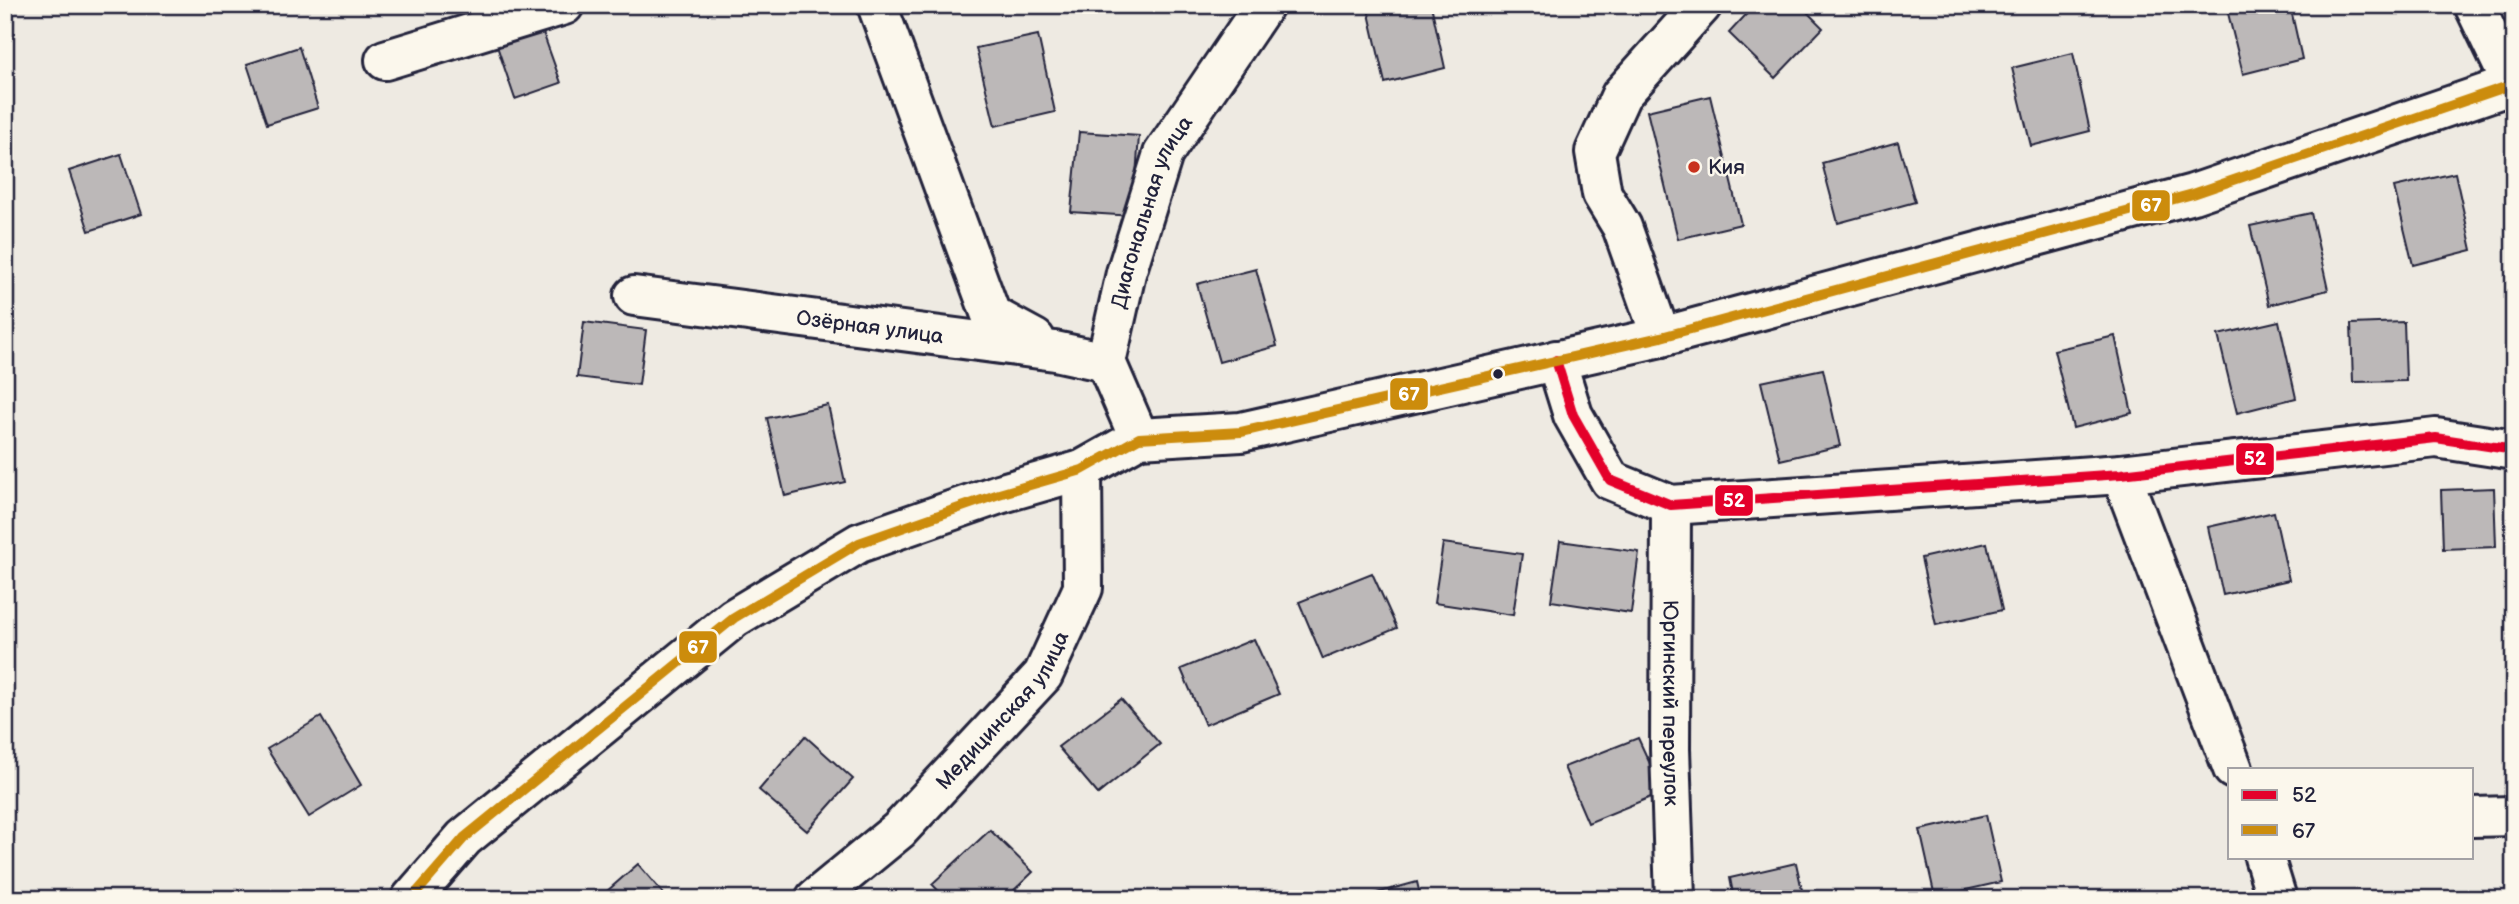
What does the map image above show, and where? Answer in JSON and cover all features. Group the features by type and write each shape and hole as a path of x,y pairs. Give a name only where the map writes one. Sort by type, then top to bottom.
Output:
{"street":[{"path":"385,60 564,5"},
{"path":"877,5 991,315 1055,351"},
{"name":"Диагональная улица","path":"1105,362 1126,273 1163,154 1264,5"},
{"path":"1661,337 1622,227 1602,194 1595,152 1621,95 1702,5"},
{"path":"411,899 464,838 734,618 859,543 999,494 1082,470 1139,438 1241,432 1661,337 2193,194 2513,84 2474,5"},
{"name":"Озёрная улица","path":"634,296 1055,351 1105,362"},
{"path":"1556,360 1573,415 1610,480 1671,505 2121,474 2436,438 2514,450"},
{"path":"1105,362 1139,438"},
{"name":"Медицинская улица","path":"815,899 899,830 1042,675 1083,588 1082,470"},
{"path":"2121,474 2233,768"},
{"name":"Юргинский переулок","path":"1671,505 1670,749 1675,899"},
{"path":"2474,817 2514,816"},
{"path":"2264,858 2277,899"}],"building":[{"path":"1367,5 1431,5 1445,68 1385,83"},
{"path":"1755,5 1800,5 1823,28 1775,78 1729,33"},
{"path":"2226,5 2290,5 2302,59 2243,74"},
{"path":"541,27 561,83 515,99 496,43"},
{"path":"1038,35 1055,112 995,126 976,48"},
{"path":"299,47 318,108 267,124 247,64"},
{"path":"2073,53 2090,131 2031,146 2012,68"},
{"name":"Кия","path":"1710,96 1741,224 1678,239 1647,111"},
{"path":"1079,132 1139,136 1133,216 1071,212"},
{"path":"1898,142 1915,202 1838,223 1822,163"},
{"path":"121,154 141,214 89,231 69,171"},
{"path":"2455,173 2472,250 2413,265 2394,187"},
{"path":"2311,213 2328,290 2269,305 2250,226"},
{"path":"1256,269 1277,346 1219,362 1197,284"},
{"path":"2279,321 2296,398 2237,413 2218,335"},
{"path":"584,322 646,330 639,385 577,377"},
{"path":"2404,322 2406,381 2353,382 2351,324"},
{"path":"2115,336 2132,413 2073,428 2054,350"},
{"path":"1823,369 1840,446 1780,460 1761,382"},
{"path":"828,405 845,482 785,496 767,418"},
{"path":"2494,488 2496,547 2443,549 2441,490"},
{"path":"2274,512 2289,580 2223,595 2208,527"},
{"path":"1560,541 1639,552 1631,613 1551,601"},
{"path":"1443,543 1522,554 1513,615 1434,603"},
{"path":"1987,543 2002,610 1936,625 1921,558"},
{"path":"1372,573 1397,628 1323,659 1299,602"},
{"path":"1254,639 1279,694 1205,725 1181,669"},
{"path":"1121,699 1160,744 1098,794 1058,747"},
{"path":"321,717 361,785 309,817 267,749"},
{"path":"805,736 853,779 807,831 759,790"},
{"path":"1638,738 1663,792 1588,823 1564,767"},
{"path":"1986,815 2001,882 1935,897 1920,830"},
{"path":"990,830 1033,872 1005,899 946,899 932,884"},
{"path":"1796,863 1804,899 1734,899 1730,878"},
{"path":"638,864 668,899 598,899"},
{"path":"1417,882 1421,899 1358,899 1358,898"}],"transit line":[{"name":"67","path":"411,899 464,838 734,618 859,543 999,494 1082,470 1139,438 1241,432 1661,337 2193,194 2514,84"},
{"name":"52","path":"1556,360 1573,415 1610,480 1671,505 2121,474 2436,438 2514,450"}],"place":[{"name":"Кия","path":"1694,167"}]}
